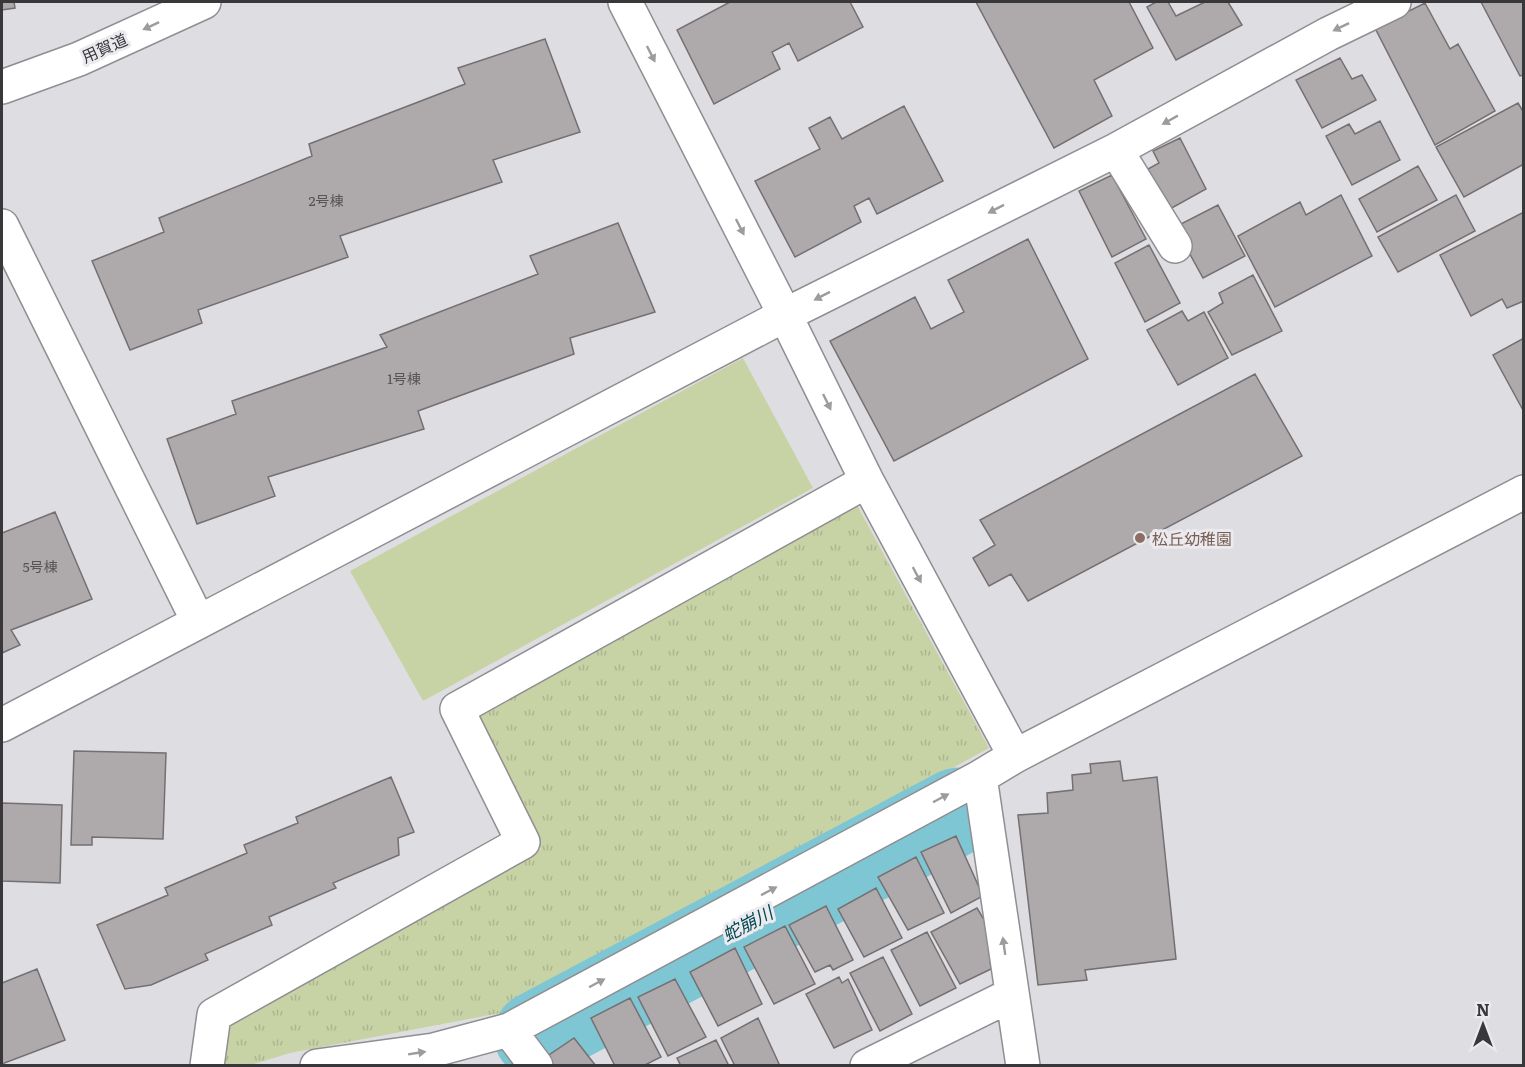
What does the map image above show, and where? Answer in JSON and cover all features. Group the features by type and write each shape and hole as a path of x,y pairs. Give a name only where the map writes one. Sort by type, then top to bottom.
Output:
{"street":[{"name":"用賀道","path":"2,87 79,59 204,2"},
{"path":"625,2 785,315 867,482 1015,756"},
{"path":"2,725 785,315 1116,150 1328,34 1394,2"},
{"path":"1116,150 1175,246"},
{"path":"2,226 198,621"},
{"path":"207,1065 214,1015 523,842 457,709 867,482"},
{"path":"317,1065 434,1050 509,1030 980,777 1015,756 1524,492"},
{"path":"980,777 1023,1065"},
{"path":"867,1065 1011,995"},
{"path":"509,1030 536,1065"}],"green space":[{"path":"743,358 813,488 423,701 350,571"},
{"path":"857,505 989,748 511,1011 290,1053 251,1065 221,1066 230,1025 541,849 479,714"}],"building":[{"path":"2,2 14,2 15,8 2,10"},
{"path":"730,2 850,2 863,27 798,61 789,43 772,52 780,69 714,104 677,30"},
{"path":"976,2 1129,2 1153,48 1094,80 1112,116 1054,148"},
{"path":"1156,2 1168,2 1176,16 1205,2 1228,2 1242,25 1176,60 1147,7"},
{"path":"1481,2 1524,2 1524,75 1520,76"},
{"path":"1425,3 1450,49 1458,44 1495,111 1435,145 1375,28"},
{"path":"545,39 580,132 493,160 502,182 340,236 348,257 198,310 202,323 130,350 92,261 164,232 159,218 312,156 309,144 465,84 458,68"},
{"path":"1340,58 1352,79 1362,75 1376,100 1322,128 1296,80"},
{"path":"1518,103 1524,113 1524,164 1464,197 1436,147"},
{"path":"904,106 943,181 877,214 869,198 854,206 861,222 795,257 755,181 820,149 809,128 830,117 842,139"},
{"path":"1380,121 1400,160 1352,185 1326,136 1349,124 1355,134"},
{"path":"1180,138 1206,189 1170,209 1148,169 1159,163 1153,151"},
{"path":"1418,166 1437,200 1377,232 1359,199"},
{"path":"1112,175 1146,239 1112,257 1079,191"},
{"path":"1341,195 1372,256 1275,307 1238,236 1300,202 1306,215"},
{"path":"1456,195 1475,231 1398,272 1378,237"},
{"path":"1218,205 1245,256 1203,278 1175,227"},
{"path":"1524,212 1524,301 1507,308 1502,299 1471,316 1440,255"},
{"path":"618,223 655,312 570,338 574,354 418,411 424,429 268,477 275,496 197,524 167,439 236,414 232,401 387,347 380,335 538,274 530,256"},
{"path":"1028,239 1088,359 894,461 830,341 915,297 931,329 964,312 948,280"},
{"path":"1149,245 1180,303 1145,322 1115,263"},
{"path":"1253,275 1282,331 1232,355 1208,312 1223,303 1219,293"},
{"path":"1182,311 1188,321 1204,312 1228,358 1178,385 1147,330"},
{"path":"1524,338 1524,412 1493,355"},
{"name":"松丘幼稚園","path":"1255,374 1302,456 1028,601 1011,574 989,586 973,558 995,545 980,520"},
{"path":"55,512 92,599 11,630 20,645 2,653 2,533"},
{"path":"74,751 166,753 163,839 92,837 92,845 71,845"},
{"path":"1120,761 1123,781 1157,777 1176,959 1085,970 1087,980 1038,985 1018,815 1048,813 1047,793 1073,790 1072,775 1091,773 1090,764"},
{"path":"391,777 414,832 398,838 399,855 333,883 336,888 269,917 272,925 205,954 208,960 151,985 125,989 97,925 168,895 165,888 247,853 244,845 298,823 296,817"},
{"path":"2,803 62,805 60,883 2,881"},
{"path":"956,836 983,896 951,913 921,852"},
{"path":"916,857 944,913 908,930 878,877"},
{"path":"876,888 902,938 864,957 838,909"},
{"path":"826,906 853,960 833,970 830,965 815,972 789,925"},
{"path":"977,908 986,923 991,969 960,984 931,932"},
{"path":"785,926 815,984 774,1004 744,947"},
{"path":"927,932 956,988 920,1006 891,950"},
{"path":"735,948 762,1004 718,1026 690,972"},
{"path":"883,957 912,1014 880,1031 850,973"},
{"path":"37,969 65,1040 2,1064 2,983"},
{"path":"839,977 842,983 848,979 872,1030 834,1048 806,994"},
{"path":"675,979 706,1037 668,1056 638,997"},
{"path":"630,998 661,1057 643,1066 615,1066 591,1018"},
{"path":"758,1018 780,1066 735,1066 721,1038"},
{"path":"574,1038 596,1066 552,1066 546,1057"},
{"path":"716,1040 729,1066 681,1066 677,1058"}],"waterway":[{"name":"蛇崩川","path":"537,1035 958,811"}],"place":[{"name":"松丘幼稚園","path":"1140,538"}]}
